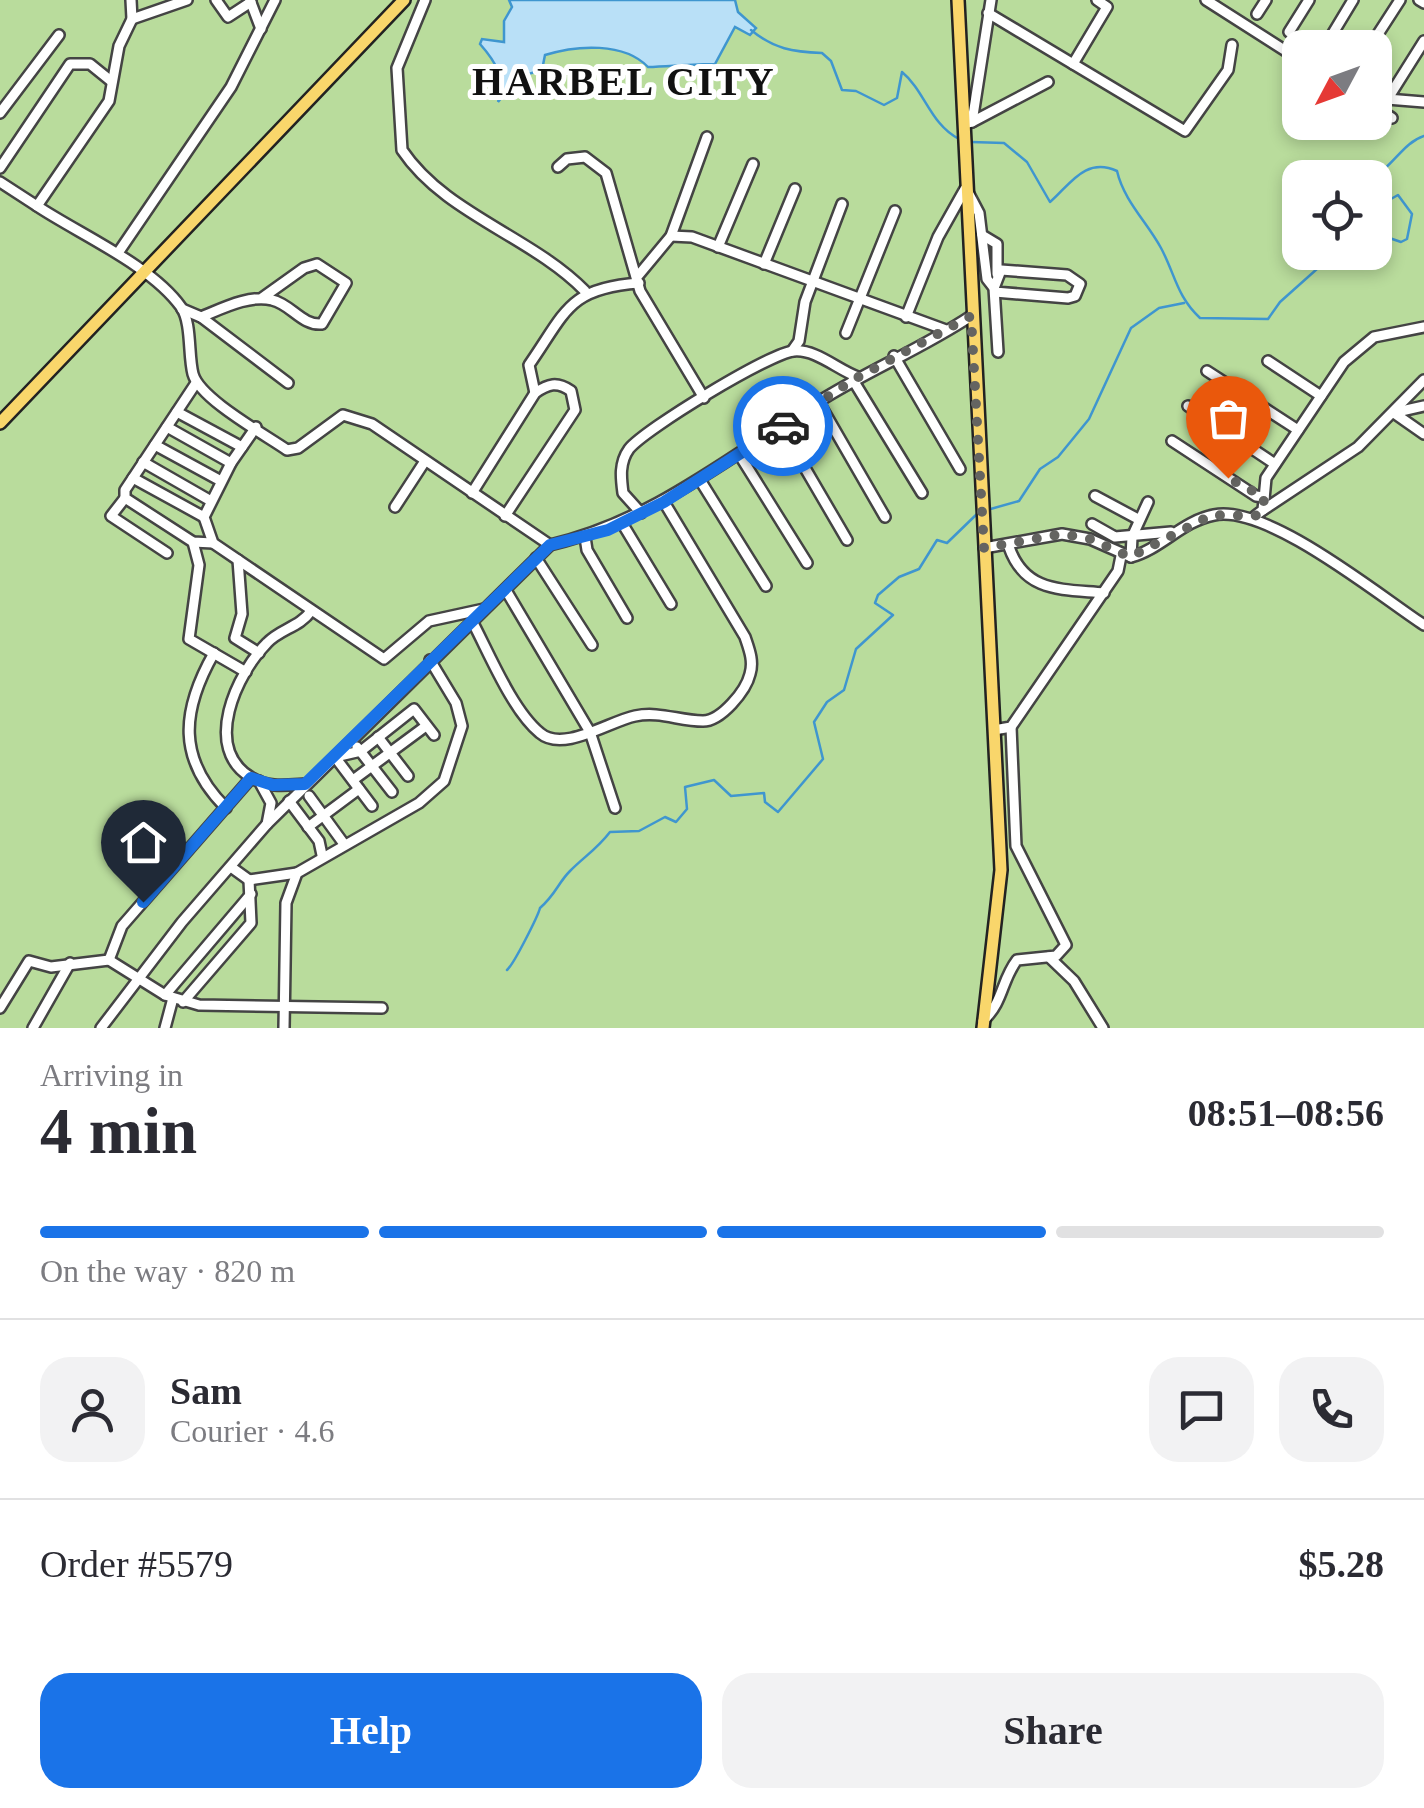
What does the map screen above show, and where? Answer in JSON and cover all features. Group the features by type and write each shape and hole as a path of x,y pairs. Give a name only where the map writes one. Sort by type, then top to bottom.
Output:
{"main road":[{"path":"0,423 404,0"},
{"path":"958,0 1001,870 983,1025"}],"street":[{"path":"37,206 109,101 119,46 132,19 131,0"},
{"path":"216,0 228,17 250,1 261,29"},
{"path":"118,252 231,87 275,0"},
{"path":"425,0 396,68 402,150 449,198 538,250 585,291"},
{"path":"967,127 991,0"},
{"path":"1073,64 1108,7 1096,0"},
{"path":"1206,0 1282,49"},
{"path":"1257,14 1266,0"},
{"path":"1290,30 1309,0"},
{"path":"1381,30 1400,0"},
{"path":"132,19 185,1"},
{"path":"1333,30 1348,2"},
{"path":"988,13 1185,130 1228,70 1232,45"},
{"path":"0,113 59,36"},
{"path":"1392,92 1424,41"},
{"path":"0,168 70,64 90,64 111,81"},
{"path":"967,127 1048,82"},
{"path":"1392,100 1424,102"},
{"path":"535,394 529,365 585,291 638,280 671,236 706,136"},
{"path":"558,167 577,156 597,164 606,173 638,280 704,398"},
{"path":"718,247 753,164"},
{"path":"0,182 118,252 182,308 201,317 288,383"},
{"path":"966,187 979,213 987,279 994,290"},
{"path":"906,317 938,237 966,187"},
{"path":"764,264 795,189"},
{"path":"792,351 799,341 812,282 842,204"},
{"path":"846,332 895,211"},
{"path":"982,235 997,244 994,290 998,352"},
{"path":"671,236 692,237 946,330"},
{"path":"201,317 262,298 304,268 317,264 346,283 322,324 316,326 276,300 262,298"},
{"path":"994,290 1068,298 1079,291 1074,276 1001,270 997,274"},
{"path":"182,308 196,383 204,394 288,450 298,448 343,415 372,424 550,545"},
{"path":"101,1028 267,824 430,660 507,592 550,545 585,537 664,502 818,402 971,316"},
{"path":"973,330 996,316"},
{"path":"1259,513 1266,478 1344,362 1374,337 1424,327"},
{"path":"642,513 623,494 623,460 640,439 769,359 792,351 816,356 856,379 922,493"},
{"path":"894,356 960,469"},
{"path":"1268,361 1321,396"},
{"path":"1207,371 1298,430"},
{"path":"984,548 1062,534 1078,536 1126,556 1146,552 1174,532 1212,515 1259,513 1332,467 1394,413 1424,380"},
{"path":"167,553 111,516 196,383"},
{"path":"472,493 535,394 546,386 562,385 571,390 574,410 505,516"},
{"path":"818,402 885,517"},
{"path":"1188,406 1275,464"},
{"path":"1394,413 1424,406"},
{"path":"177,412 242,446"},
{"path":"1394,413 1424,434"},
{"path":"256,427 230,463 210,501 204,518 213,542 384,660 429,622 487,609"},
{"path":"781,427 846,540"},
{"path":"167,428 230,463"},
{"path":"1172,442 1256,496 1264,497"},
{"path":"155,444 220,481"},
{"path":"739,454 807,563"},
{"path":"396,508 425,461"},
{"path":"143,462 210,501"},
{"path":"132,478 204,518"},
{"path":"700,480 766,586"},
{"path":"1095,496 1138,519"},
{"path":"125,498 193,542 213,542"},
{"path":"472,621 511,693 540,734 557,739 634,716 668,713 705,722 742,692 750,674 745,637 664,502"},
{"path":"983,1025 1000,1004 1010,970 1018,960 1049,957 1066,946 1016,846 1011,727 1118,571 1148,502"},
{"path":"1259,513 1424,625"},
{"path":"622,523 671,604"},
{"path":"1092,524 1115,537 1174,532"},
{"path":"585,537 587,550 628,618"},
{"path":"193,542 199,565 189,639 246,672"},
{"path":"1009,546 1022,572 1044,587 1055,592 1104,593"},
{"path":"536,558 592,644"},
{"path":"238,560 242,614 235,638 259,654"},
{"path":"507,592 590,732 615,808"},
{"path":"267,824 271,803 230,753 228,713 246,672 269,640 304,621 310,612"},
{"path":"214,653 198,681 190,713 190,742 194,768 226,808"},
{"path":"232,868 249,880 296,874 419,803 444,781 462,726 456,704 430,660"},
{"path":"335,757 360,751 414,709 434,736"},
{"path":"308,827 372,766 426,726"},
{"path":"994,730 1011,727"},
{"path":"378,737 408,776"},
{"path":"352,740 392,792"},
{"path":"335,757 372,806"},
{"path":"109,960 122,926 255,779"},
{"path":"255,779 273,785 305,784"},
{"path":"309,796 344,844"},
{"path":"290,801 322,856"},
{"path":"284,1028 286,903 296,874"},
{"path":"174,998 251,924 249,880"},
{"path":"165,1028 174,998 251,894"},
{"path":"1049,957 1074,981 1102,1028"},
{"path":"0,1008 29,961 51,966 109,960 174,998 382,1008"},
{"path":"33,1028 70,963"}],"green space":[{"path":"0,0 1424,0 1424,1028 0,1028"}],"water":[{"path":"509,0 735,0 738,12 756,28 750,35 735,27 715,64 648,67 626,53 600,48 545,55 542,70 518,77 498,102 498,71 480,44 482,39 504,42 504,21 512,7"}],"waterway":[{"path":"751,30 784,48 822,53 831,61 842,90 856,91 884,105 897,98 902,72 941,125 959,139"},
{"path":"1392,161 1424,136"},
{"path":"971,142 1004,143 1027,162 1050,202 1087,170 1106,167 1117,171 1130,202 1161,248 1181,293 1200,318 1268,319 1280,302 1316,270"},
{"path":"1392,198 1398,195 1412,214 1407,239 1401,242 1392,239"},
{"path":"987,510 1019,501 1040,469 1058,457 1089,419 1131,328 1159,308 1184,303"},
{"path":"507,970 540,908 570,871 610,832 639,831 665,817 676,822 687,809 685,787 714,780 731,796 764,793 765,802 778,812 823,759 814,722 827,702 844,690 856,649 893,615 875,603 878,595 899,577 919,569 937,540 947,543 979,512"}],"way so far":[{"path":"783,426 894,356 971,316 984,548 1062,534 1090,539 1130,557 1212,515 1255,516 1263,510 1264,497 1228,478"}],"district":[{"name":"HARBEL CITY","path":"624,81"}],"route":[{"path":"143,902 251,778 273,785 305,784 430,660 507,592 550,545 608,530 664,502 783,426"}]}
